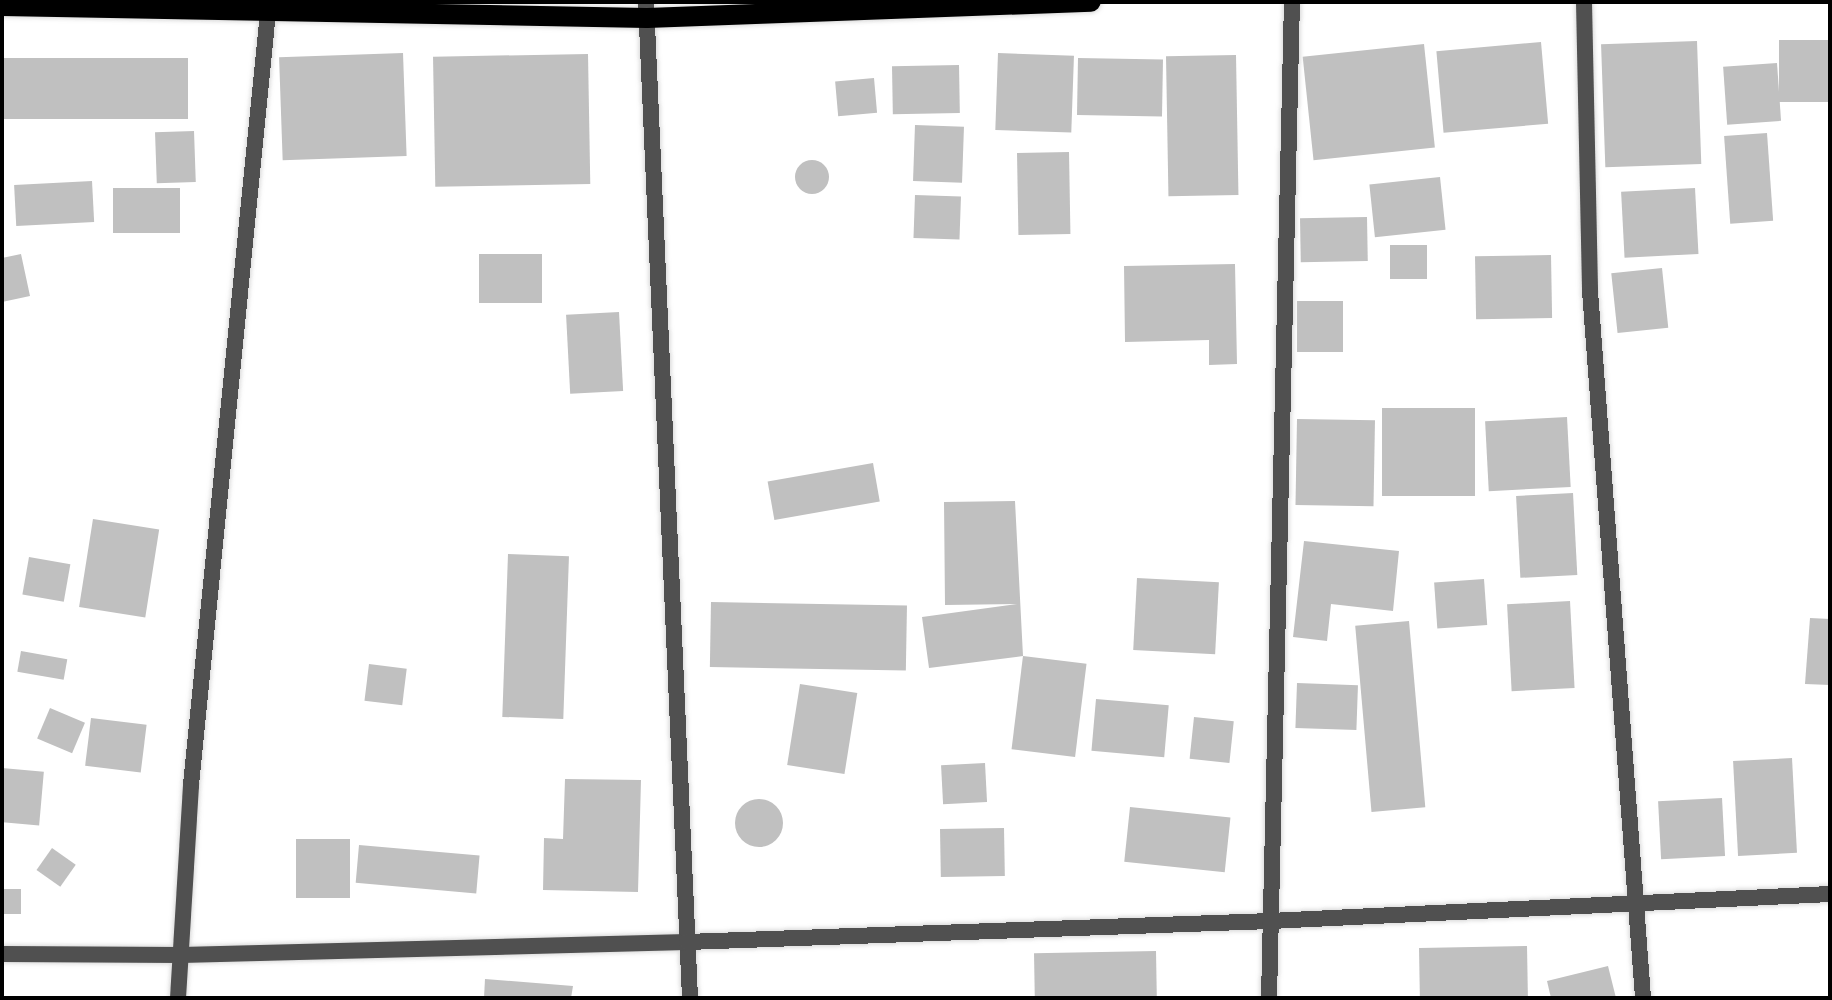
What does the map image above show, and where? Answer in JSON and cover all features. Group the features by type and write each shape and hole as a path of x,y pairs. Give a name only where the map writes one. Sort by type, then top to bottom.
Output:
{"main road":[{"path":"2,6 269,5 646,10 1091,2"}],"street":[{"path":"1269,998 1292,2"},
{"path":"1584,2 1590,291 1643,998"},
{"path":"178,998 193,769 269,5"},
{"path":"646,10 690,998"},
{"path":"2,954 181,955 687,942 1270,921 1830,894"}],"building":[{"path":"1779,40 1830,40 1830,102 1779,102"},
{"path":"1697,41 1701,164 1605,167 1601,44"},
{"path":"1541,42 1548,124 1444,133 1436,51"},
{"path":"1424,44 1435,147 1314,160 1303,57"},
{"path":"403,53 407,156 283,160 279,57"},
{"path":"998,53 1074,56 1071,133 995,130"},
{"path":"588,54 590,184 435,187 433,57"},
{"path":"1236,55 1238,195 1168,196 1166,56"},
{"path":"2,58 188,58 188,119 2,119"},
{"path":"1078,58 1163,59 1162,116 1077,115"},
{"path":"1777,63 1781,121 1727,125 1723,67"},
{"path":"959,65 960,113 893,114 892,66"},
{"path":"874,78 877,113 838,116 835,81"},
{"path":"915,125 964,127 962,183 913,181"},
{"path":"194,131 196,182 157,183 155,132"},
{"path":"1767,133 1773,221 1730,224 1724,136"},
{"path":"1069,152 1070,234 1018,235 1017,153"},
{"path":"812,160 824,165 829,177 824,189 812,194 800,189 795,177 800,165"},
{"path":"1440,177 1446,230 1375,237 1369,184"},
{"path":"92,181 94,222 16,226 14,185"},
{"path":"113,188 180,188 180,233 113,233"},
{"path":"1695,188 1698,254 1625,258 1621,192"},
{"path":"915,195 961,197 959,240 913,238"},
{"path":"1367,217 1368,261 1301,262 1300,218"},
{"path":"1390,245 1427,245 1427,279 1390,279"},
{"path":"21,254 30,296 2,302 2,258"},
{"path":"479,254 542,254 542,303 479,303"},
{"path":"1551,255 1552,318 1476,319 1475,256"},
{"path":"1235,264 1237,364 1209,365 1209,340 1125,342 1124,266"},
{"path":"1662,268 1668,328 1618,333 1611,273"},
{"path":"1297,301 1343,301 1343,352 1297,352"},
{"path":"619,312 623,391 570,394 566,315"},
{"path":"1382,408 1475,408 1475,496 1382,496"},
{"path":"1567,417 1571,487 1489,491 1485,421"},
{"path":"1297,419 1375,420 1373,506 1295,505"},
{"path":"873,463 880,501 774,520 768,482"},
{"path":"1573,493 1577,575 1520,578 1516,496"},
{"path":"1015,501 1023,656 929,668 922,617 1017,604 945,605 944,502"},
{"path":"93,519 159,529 145,617 79,607"},
{"path":"1304,541 1399,551 1393,611 1331,604 1327,641 1293,637"},
{"path":"508,554 569,556 563,719 502,717"},
{"path":"29,557 70,564 64,602 22,594"},
{"path":"1137,578 1219,582 1215,654 1133,650"},
{"path":"1484,579 1487,625 1437,628 1434,582"},
{"path":"1570,601 1575,688 1512,691 1507,604"},
{"path":"711,602 907,605 906,670 710,667"},
{"path":"1810,618 1830,619 1830,685 1805,684"},
{"path":"1409,621 1425,807 1372,812 1355,626"},
{"path":"21,651 67,659 64,680 17,672"},
{"path":"1023,656 1087,664 1075,757 1012,749"},
{"path":"369,664 407,669 402,705 364,701"},
{"path":"1297,683 1358,685 1356,730 1295,728"},
{"path":"800,684 857,693 844,774 787,765"},
{"path":"1096,699 1169,705 1164,757 1091,751"},
{"path":"50,708 85,723 72,753 37,738"},
{"path":"1194,717 1234,721 1229,763 1190,759"},
{"path":"91,718 147,725 141,772 85,766"},
{"path":"1792,758 1797,853 1738,856 1733,761"},
{"path":"985,763 987,802 943,804 941,765"},
{"path":"2,768 44,772 39,825 2,822"},
{"path":"565,779 641,780 638,892 543,890 544,838 563,839"},
{"path":"1722,798 1725,856 1661,859 1658,801"},
{"path":"759,799 776,806 783,823 776,840 759,847 742,840 735,823 742,806"},
{"path":"1130,807 1230,818 1225,872 1124,862"},
{"path":"1004,828 1005,876 941,877 940,829"},
{"path":"296,839 350,839 350,898 296,898"},
{"path":"359,845 480,856 476,893 356,883"},
{"path":"52,848 76,865 60,887 37,870"},
{"path":"2,889 21,889 21,914 2,914"},
{"path":"1527,946 1528,998 1420,998 1419,948"},
{"path":"1156,951 1157,998 1035,998 1034,953"},
{"path":"1608,966 1616,998 1551,998 1547,981"},
{"path":"485,979 573,986 571,998 484,998"}]}
